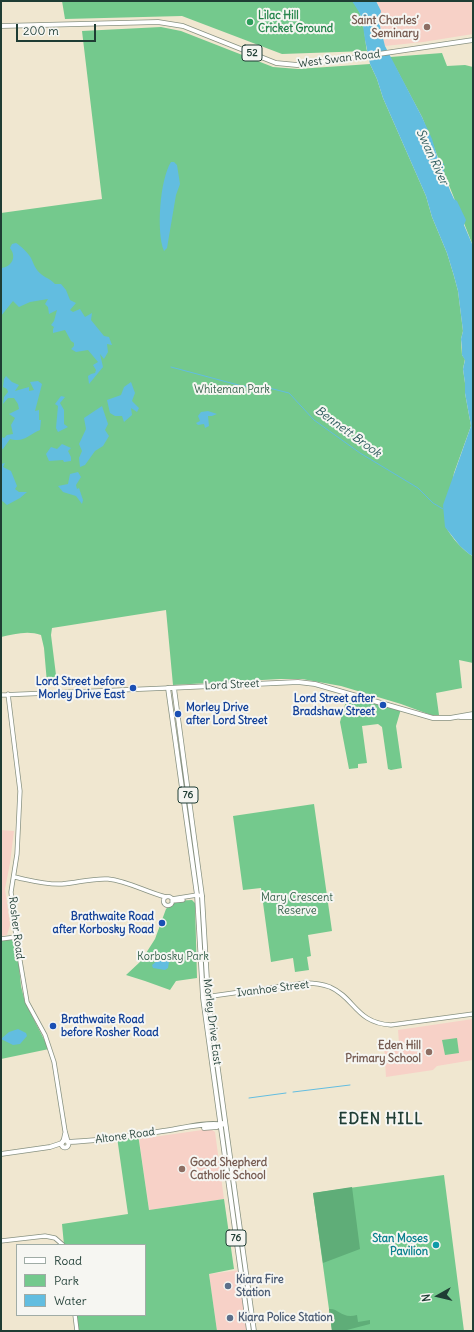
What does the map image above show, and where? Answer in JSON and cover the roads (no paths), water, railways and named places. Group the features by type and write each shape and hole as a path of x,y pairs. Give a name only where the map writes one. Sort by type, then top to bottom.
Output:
{"main road":[{"name":"West Swan Road","path":"1,26 158,22 183,26 276,63 297,65 342,60 473,38"},
{"name":"Lord Street","path":"168,688 298,682 315,684 427,717 442,719 473,715"},
{"name":"Morley Drive East","path":"168,688 197,896 205,997 220,1124 246,1305 252,1331"},
{"name":"Morley Drive East","path":"174,688 202,896 205,997 224,1113 250,1297 252,1331"},
{"path":"224,1113 223,1121 220,1124 225,1128 226,1132"},
{"name":"Altone Road","path":"1,1154 172,1130 217,1127 220,1124"},
{"path":"241,1271 244,1269 245,1265"},
{"path":"246,1305 250,1297"}],"street":[{"name":"Lord Street","path":"1,695 168,688"},
{"name":"Rosher Road","path":"8,694 20,791 17,854 12,898 16,936 27,1002 45,1036 54,1062 65,1131 65,1144"},
{"path":"14,877 40,883 61,884 106,879 132,885 172,900 202,896"},
{"path":"159,895 164,904 168,906 172,904 172,900"},
{"path":"163,902 166,897"},
{"path":"1,939 16,936"},
{"name":"Ivanhoe Street","path":"205,997 314,983 333,989 344,997 358,1012 370,1020 381,1024 391,1025 473,1014"},
{"path":"1,1241 45,1236 54,1238 62,1244"},
{"path":"75,1316 77,1331"}],"water":[{"name":"Swan River","path":"352,1 376,1 381,11 379,22 385,46 422,117 432,139 438,159 444,164 444,172 447,182 454,199 457,201 466,220 464,225 473,246 473,556 460,546 445,527 443,505 471,426 465,393 463,369 465,360 462,355 461,339 463,331 458,291 447,253 432,217 426,196 383,98 370,64 362,19"},
{"path":"171,162 174,162 177,165 180,184 176,195 167,248 164,251 160,231 160,206 164,180"},
{"path":"16,243 28,254 39,272 55,284 61,284 66,290 70,300 76,303 70,310 73,312 80,309 85,317 92,313 91,320 104,336 109,337 112,345 107,344 108,352 104,359 100,354 103,367 89,384 88,376 95,373 96,370 93,365 98,362 88,350 76,352 71,349 74,346 74,343 71,341 65,330 53,333 54,327 51,325 54,321 57,310 49,314 48,307 45,304 48,299 30,302 19,307 13,301 1,316 1,268 11,264 13,255 10,248 12,244"},
{"path":"6,376 12,382 19,385 15,391 29,387 29,391 34,390 30,382 38,381 42,384 35,411 39,410 39,420 41,420 40,430 26,438 19,440 10,439 3,449 1,448 1,437 4,438 7,435 13,434 11,425 15,418 9,414 19,409 14,398 8,398 3,404 4,397 8,392 7,389 3,387"},
{"path":"131,382 135,393 132,401 139,408 137,412 131,408 132,415 124,422 122,416 115,416 110,413 107,400 121,395 124,387"},
{"path":"61,396 65,397 60,403 64,410 64,424 68,427 58,432 56,428 58,406 55,404"},
{"path":"102,406 108,424 105,430 109,436 103,446 95,451 85,465 80,467 79,458 82,451 79,444 86,429 84,418"},
{"path":"208,411 217,414 208,416 209,426 205,428 204,424 198,425 196,423 200,421 198,416 201,412"},
{"path":"62,444 71,448 68,451 71,461 49,461 46,454 51,447 57,449"},
{"path":"5,463 3,467 11,471 17,486 15,489 19,492 27,492 20,498 7,505 1,500 1,464"},
{"path":"78,472 81,477 76,485 77,489 79,488 83,500 82,504 76,496 63,492 58,486 68,484 70,474"},
{"path":"164,955 169,962 168,968 165,970 153,968 152,965"},
{"path":"18,1029 26,1033 27,1036 20,1044 13,1045 1,1039 9,1032"}],"waterway":[{"name":"Bennett Brook","path":"171,367 242,386 269,388 289,393 314,420 360,453 418,488 433,503 443,509"},
{"path":"293,1092 350,1085"},
{"path":"249,1098 286,1093"}],"place":[{"name":"Lilac Hill Cricket Ground","path":"250,22"},
{"name":"Saint Charles’ Seminary","path":"427,27"},
{"name":"Lord Street before Morley Drive East","path":"133,688"},
{"name":"Lord Street after Bradshaw Street","path":"383,705"},
{"name":"Morley Drive after Lord Street","path":"178,714"},
{"name":"Brathwaite Road after Korbosky Road","path":"162,923"},
{"name":"Brathwaite Road before Rosher Road","path":"53,1026"},
{"name":"Eden Hill Primary School","path":"429,1052"},
{"name":"Good Shepherd Catholic School","path":"182,1169"},
{"name":"Stan Moses Pavilion","path":"436,1245"},
{"name":"Kiara Fire Station","path":"228,1286"},
{"name":"Kiara Police Station","path":"230,1318"}],"district":[{"name":"EDEN HILL","path":"381,1120"}],"park label":[{"name":"Whiteman Park","path":"232,390"},
{"name":"Mary Crescent Reserve","path":"297,904"},
{"name":"Korbosky Park","path":"173,957"}]}
